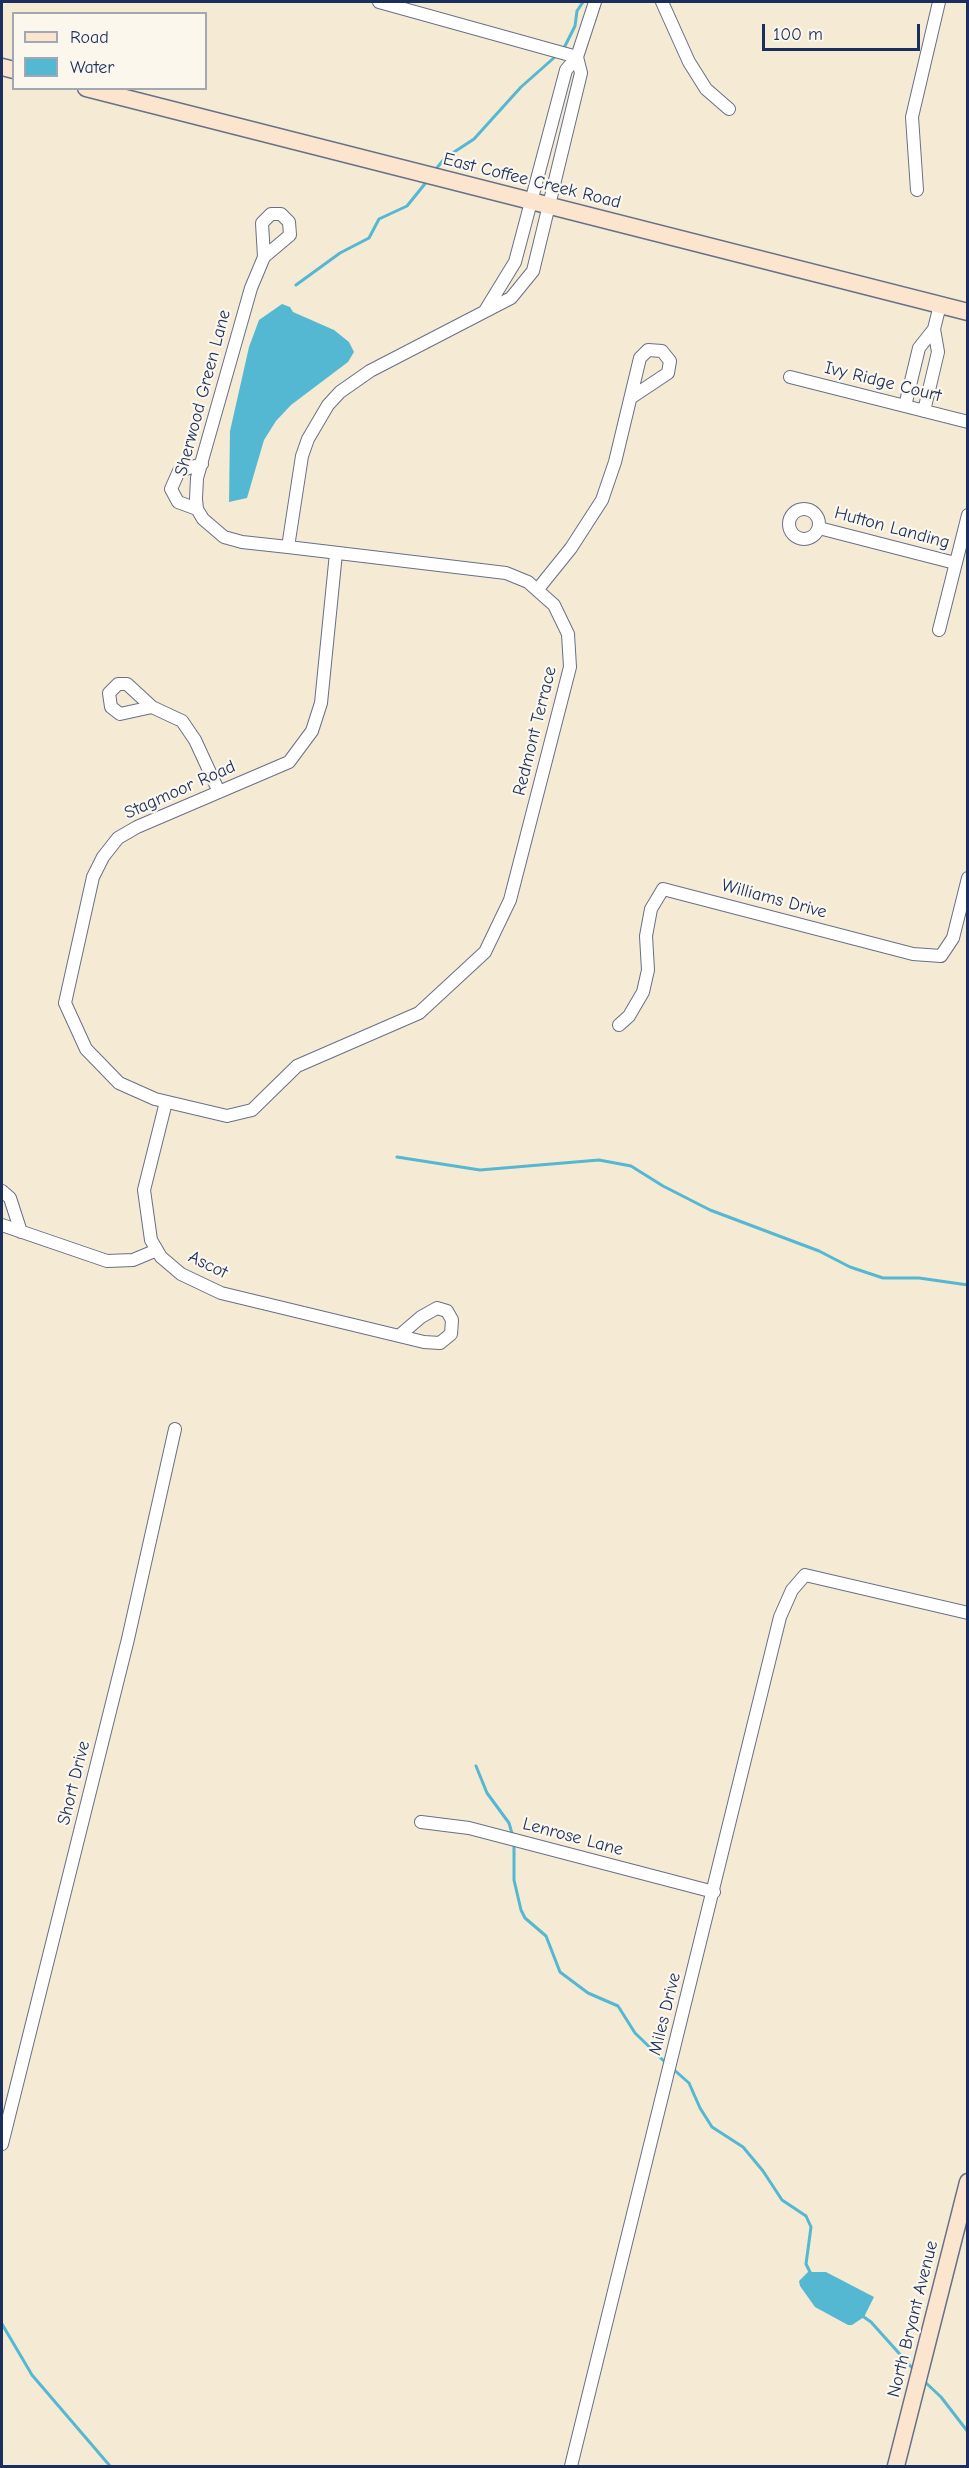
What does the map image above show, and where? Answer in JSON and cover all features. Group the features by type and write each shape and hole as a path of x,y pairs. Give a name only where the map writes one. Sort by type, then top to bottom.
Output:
{"street":[{"path":"379,2 577,57"},
{"path":"484,313 515,262 566,70 577,57 595,2"},
{"path":"662,2 689,62 706,89 729,109"},
{"path":"917,190 912,117 939,2"},
{"path":"202,464 180,471 175,476 171,489 178,502 197,509 209,526 224,537 242,542 288,547 302,456 308,439 328,405 340,392 370,371 511,298 534,271 581,73 577,57"},
{"name":"East Coffee Creek Road","path":"94,90 968,312"},
{"name":"Sherwood Green Lane","path":"197,509 196,488 233,345 251,288 264,257"},
{"path":"924,411 938,352 934,329 940,305"},
{"path":"904,406 919,348 934,329"},
{"name":"Ivy Ridge Court","path":"790,377 968,422"},
{"path":"538,589 571,548 602,500 615,462 632,397"},
{"path":"939,630 968,515"},
{"name":"Hutton Landing","path":"819,528 956,563"},
{"name":"Redmont Terrace","path":"166,1102 227,1116 252,1110 297,1066 419,1013 485,952 510,900 570,667 570,643 565,624 554,605 538,589 506,573 288,547"},
{"name":"Stagmoor Road","path":"166,1102 119,1083 86,1049 65,1003 93,878 103,857 118,838 137,827 289,762 312,732 321,703 336,553"},
{"path":"152,706 182,721 195,740 219,792"},
{"name":"Williams Drive","path":"619,1025 629,1016 643,992 648,970 646,936 651,909 663,888 914,954 941,956 953,938 968,878"},
{"name":"Ascot","path":"166,1102 144,1190 151,1240 160,1257 181,1274 221,1293 400,1335"},
{"path":"2,1191 10,1198 21,1232"},
{"path":"2,1225 107,1261 133,1260 157,1250"},
{"name":"Short Drive","path":"2,2144 128,1639 175,1429"},
{"name":"Miles Drive","path":"571,2466 780,1617 792,1590 805,1575 968,1613"},
{"name":"Lenrose Lane","path":"422,1822 469,1828 714,1892"},
{"name":"North Bryant Avenue","path":"896,2466 968,2182"}],"water":[{"path":"282,304 290,307 293,312 334,330 349,342 354,352 348,362 291,405 276,421 264,440 247,498 229,502 230,431 249,347 259,320"},
{"path":"808,2272 826,2272 874,2297 864,2317 848,2325 815,2307 799,2281"}],"waterway":[{"path":"563,50 575,26 577,11 583,2"},
{"path":"435,170 445,158 474,139 521,87 556,56"},
{"path":"296,285 340,253 369,238 379,219 407,206 428,180"},
{"path":"397,1157 480,1170 599,1160 631,1166 663,1186 710,1210 819,1251 850,1267 883,1278 919,1278 968,1285"},
{"path":"476,1766 487,1793 509,1823 513,1837"},
{"path":"514,1844 514,1880 521,1910 525,1918 546,1936 560,1972 588,1993 618,2006 635,2033 667,2064"},
{"path":"672,2068 689,2083 700,2108 712,2127 743,2147 763,2171 782,2200 806,2216 811,2227 806,2264 811,2274"},
{"path":"861,2315 871,2322 914,2370"},
{"path":"2,2324 32,2375 110,2466"},
{"path":"925,2382 941,2397 968,2432"}]}
